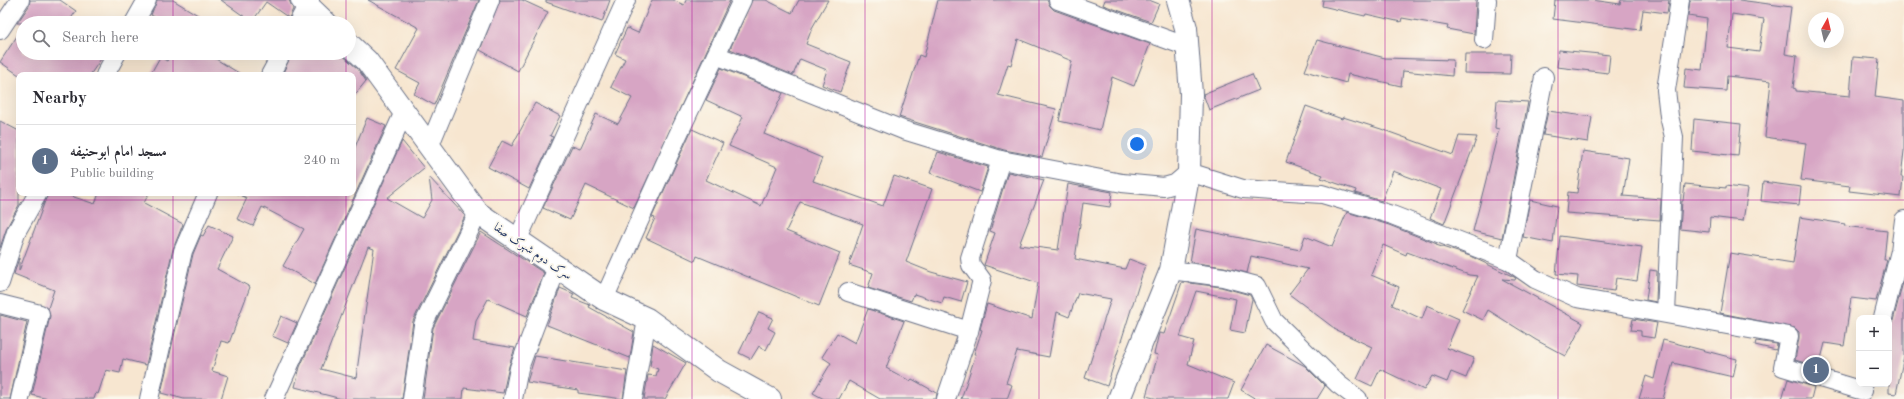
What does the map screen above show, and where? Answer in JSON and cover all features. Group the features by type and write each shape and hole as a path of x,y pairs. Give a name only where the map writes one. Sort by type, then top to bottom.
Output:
{"street":[{"path":"0,30 20,0"},
{"path":"138,16 147,0"},
{"path":"430,146 490,0"},
{"path":"517,241 626,0"},
{"path":"604,299 677,137 742,0"},
{"path":"1058,0 1188,47"},
{"path":"1119,399 1171,270 1189,172 1191,94 1188,47 1186,28 1178,0"},
{"path":"1484,40 1487,0"},
{"path":"1666,313 1674,137 1669,116 1666,90 1680,0"},
{"path":"304,7 316,16"},
{"name":"سرک دوم شهرک صفا","path":"356,51 367,61 478,213 604,299 647,319 719,371 770,399"},
{"path":"716,55 903,130 1001,160 1122,183 1164,187 1175,184 1189,172"},
{"path":"107,72 113,60"},
{"path":"272,72 278,60"},
{"path":"1508,260 1544,77"},
{"path":"274,399 404,112"},
{"path":"946,399 970,331 982,280 971,265 970,258 1001,160"},
{"path":"1189,172 1243,189 1322,194 1392,215 1508,260 1535,279 1577,298 1789,336 1783,367 1863,392"},
{"path":"0,283 16,232 36,196"},
{"path":"149,399 183,251 207,196"},
{"path":"412,399 422,325 478,213"},
{"path":"1883,315 1900,251 1904,220"},
{"path":"513,399 519,368 557,267"},
{"path":"1171,270 1223,277 1257,286 1274,321 1336,392 1358,399"},
{"path":"848,292 970,331"},
{"path":"0,304 40,314 20,399"},
{"path":"633,399 647,319"}],"building":[{"path":"30,0 60,0 76,11 73,16 22,16 29,6"},
{"path":"157,0 173,0 199,16 153,16 151,15"},
{"path":"221,0 289,0 293,9 290,16 286,16 266,2 256,16 244,16"},
{"path":"368,0 479,0 434,105 414,94 420,83 396,70 419,28"},
{"path":"500,0 522,0 548,12 518,71 480,50"},
{"path":"546,0 610,0 602,22 546,2"},
{"path":"652,0 673,0 684,5 686,0 730,0 634,208 586,185 570,220 543,208 572,146 580,149 596,114 618,124 632,98 611,87 625,59 615,54 627,28 638,33"},
{"path":"752,0 766,0 792,13 799,0 828,0 812,28 806,44 851,62 840,92 822,85 827,70 800,59 793,75 730,49"},
{"path":"938,0 1047,0 1054,10 1150,44 1134,86 1112,77 1100,130 1059,121 1072,61 1018,39 1011,65 1008,64 998,95 1056,109 1042,157 1004,150 899,117 919,55 924,57"},
{"path":"1105,0 1149,0 1159,4 1151,22 1103,5"},
{"path":"1323,0 1476,0 1474,34 1447,29 1448,26 1402,18 1401,22 1366,14 1365,16 1322,6"},
{"path":"1555,0 1592,0 1620,4 1621,0 1669,0 1667,13 1643,10 1640,30 1553,19"},
{"path":"1690,0 1739,0 1791,7 1785,54 1797,56 1793,88 1796,89 1796,91 1850,96 1853,57 1879,59 1875,97 1904,101 1904,151 1901,177 1903,177 1901,197 1849,191 1850,186 1801,180 1806,143 1765,137 1771,81 1727,76 1726,91 1684,88 1686,68 1702,70 1707,19 1688,16","holes":["1732,14 1764,19 1759,52 1728,48"]},
{"path":"16,38 16,60 100,60 92,72 16,73 0,62"},
{"path":"1317,40 1385,58 1453,60 1452,76 1403,71 1401,86 1348,74 1346,83 1305,71"},
{"path":"1559,50 1610,55 1608,73 1557,67"},
{"path":"1465,54 1511,54 1510,74 1464,73"},
{"path":"158,60 217,60 237,72 152,72"},
{"path":"289,60 348,60 358,69 366,81 356,93 356,72 283,72"},
{"path":"721,68 783,93 764,134 822,158 813,181 883,206 894,176 932,189 906,262 931,272 967,282 961,302 944,297 942,303 914,294 911,301 868,288 873,273 849,265 863,224 800,202 786,231 840,253 819,306 697,256 695,261 646,238 655,218 652,217 692,129 723,143 706,180 761,206 777,167 729,146 743,117 706,100"},
{"path":"1252,74 1259,90 1209,110 1203,94"},
{"path":"1497,100 1528,102 1502,238 1473,231 1499,129 1495,128"},
{"path":"535,103 560,116 550,136 553,137 529,189 488,167 502,141 512,146"},
{"path":"1306,106 1342,119 1343,117 1381,129 1453,155 1459,136 1477,137 1444,224 1430,218 1441,189 1393,171 1382,201 1355,193 1356,190 1321,178 1323,175 1286,162"},
{"path":"1548,111 1592,117 1588,142 1543,135"},
{"path":"367,118 386,126 356,193 356,145"},
{"path":"1694,119 1741,124 1738,156 1692,151"},
{"path":"0,121 16,129 16,196 19,196 19,205 7,227 0,248"},
{"path":"402,141 424,168 387,198 422,218 432,200 429,177 465,216 413,321 402,399 342,399 295,387 300,367","holes":["368,247 374,249 356,378 321,369"]},
{"path":"1583,151 1629,158 1623,196 1661,199 1660,220 1566,213 1568,192 1577,193"},
{"path":"938,152 988,167 980,192 930,173"},
{"path":"1008,172 1044,180 1019,245 1058,250 1068,184 1112,192 1110,207 1083,203 1075,259 1125,269 1129,259 1145,265 1107,386 1085,378 1111,299 1078,293 1069,317 1057,312 1049,357 1017,351 1006,383 1012,385 1007,399 961,399 976,354 974,354 982,330 980,329 987,304 1032,319 1038,283 984,265 995,233 990,231"},
{"path":"1763,182 1801,187 1799,205 1761,201"},
{"path":"1685,184 1726,188 1726,186 1748,189 1743,221 1710,217 1709,232 1680,229"},
{"path":"47,196 71,196 95,204 98,196 148,196 144,203 183,224 173,249 146,365 123,359 120,373 106,370 98,394 96,393 94,399 48,399 32,395 50,316 48,308 54,290 14,274 19,258 19,271"},
{"path":"243,196 355,196 315,284 283,266 304,229 262,207 253,226 237,219 247,198"},
{"path":"1530,200 1557,206 1553,243 1523,237"},
{"path":"1347,212 1389,225 1437,244 1436,245 1470,256 1516,278 1515,280 1502,279 1583,323 1566,356 1536,340 1488,310 1483,320 1462,310 1478,276 1469,275 1407,252 1406,255 1383,245 1371,275 1399,287 1392,305 1422,319 1427,305 1459,319 1447,348 1474,358 1466,378 1451,372 1447,382 1432,376 1424,390 1380,369 1372,386 1357,379 1372,347 1334,329 1289,294 1308,269 1251,256 1247,273 1224,267 1190,262 1196,229 1300,250 1305,236 1332,247"},
{"path":"1800,217 1845,224 1844,226 1887,231 1884,260 1887,260 1876,301 1851,298 1844,346 1825,343 1819,367 1795,360 1799,332 1795,328 1720,313 1730,253 1793,263"},
{"path":"209,225 233,236 217,269 250,287 229,343 221,341 212,371 228,376 221,399 184,399 161,393 193,254 201,235 203,236"},
{"path":"481,232 544,273 527,316 488,299 476,321 473,341 515,348 503,393 464,388 463,399 423,399 433,328"},
{"path":"1560,236 1642,247 1637,281 1616,278 1614,291 1577,286 1578,276 1556,274"},
{"path":"1650,270 1657,271 1656,302 1646,300"},
{"path":"1904,278 1904,356 1896,394 1889,393 1889,387 1892,387 1893,321"},
{"path":"1182,282 1221,287 1250,295 1252,299 1245,333 1230,330 1236,299 1196,291 1180,337 1194,341 1188,364 1234,383 1228,399 1158,399 1146,396 1158,355 1154,354 1159,333 1164,334"},
{"path":"560,288 574,294 572,298 590,305 589,307 634,332 630,358 547,325"},
{"path":"868,309 904,321 886,368 910,381 912,379 937,393 936,399 880,399 849,381 839,399 824,399 813,393 831,363 822,357 837,333 855,343"},
{"path":"759,312 773,318 768,328 775,332 766,350 759,346 751,359 739,353"},
{"path":"0,315 27,322 10,399 0,399"},
{"path":"281,316 297,323 288,343 272,336"},
{"path":"1633,319 1657,323 1654,338 1641,336 1641,331 1631,330"},
{"path":"1663,340 1737,359 1733,377 1673,363 1663,399 1639,399 1646,376 1654,379"},
{"path":"1756,341 1777,344 1776,350 1755,345"},
{"path":"653,344 686,363 665,399 644,399 648,375 656,376 658,369 650,366"},
{"path":"1266,345 1305,366 1325,386 1317,399 1256,399 1241,390"},
{"path":"535,356 627,371 623,399 578,393 578,390 527,382"},
{"path":"1788,379 1814,387 1811,399 1782,399"}],"place":[{"name":"مسجد امام ابوحنیفه","path":"1816,370"}]}
